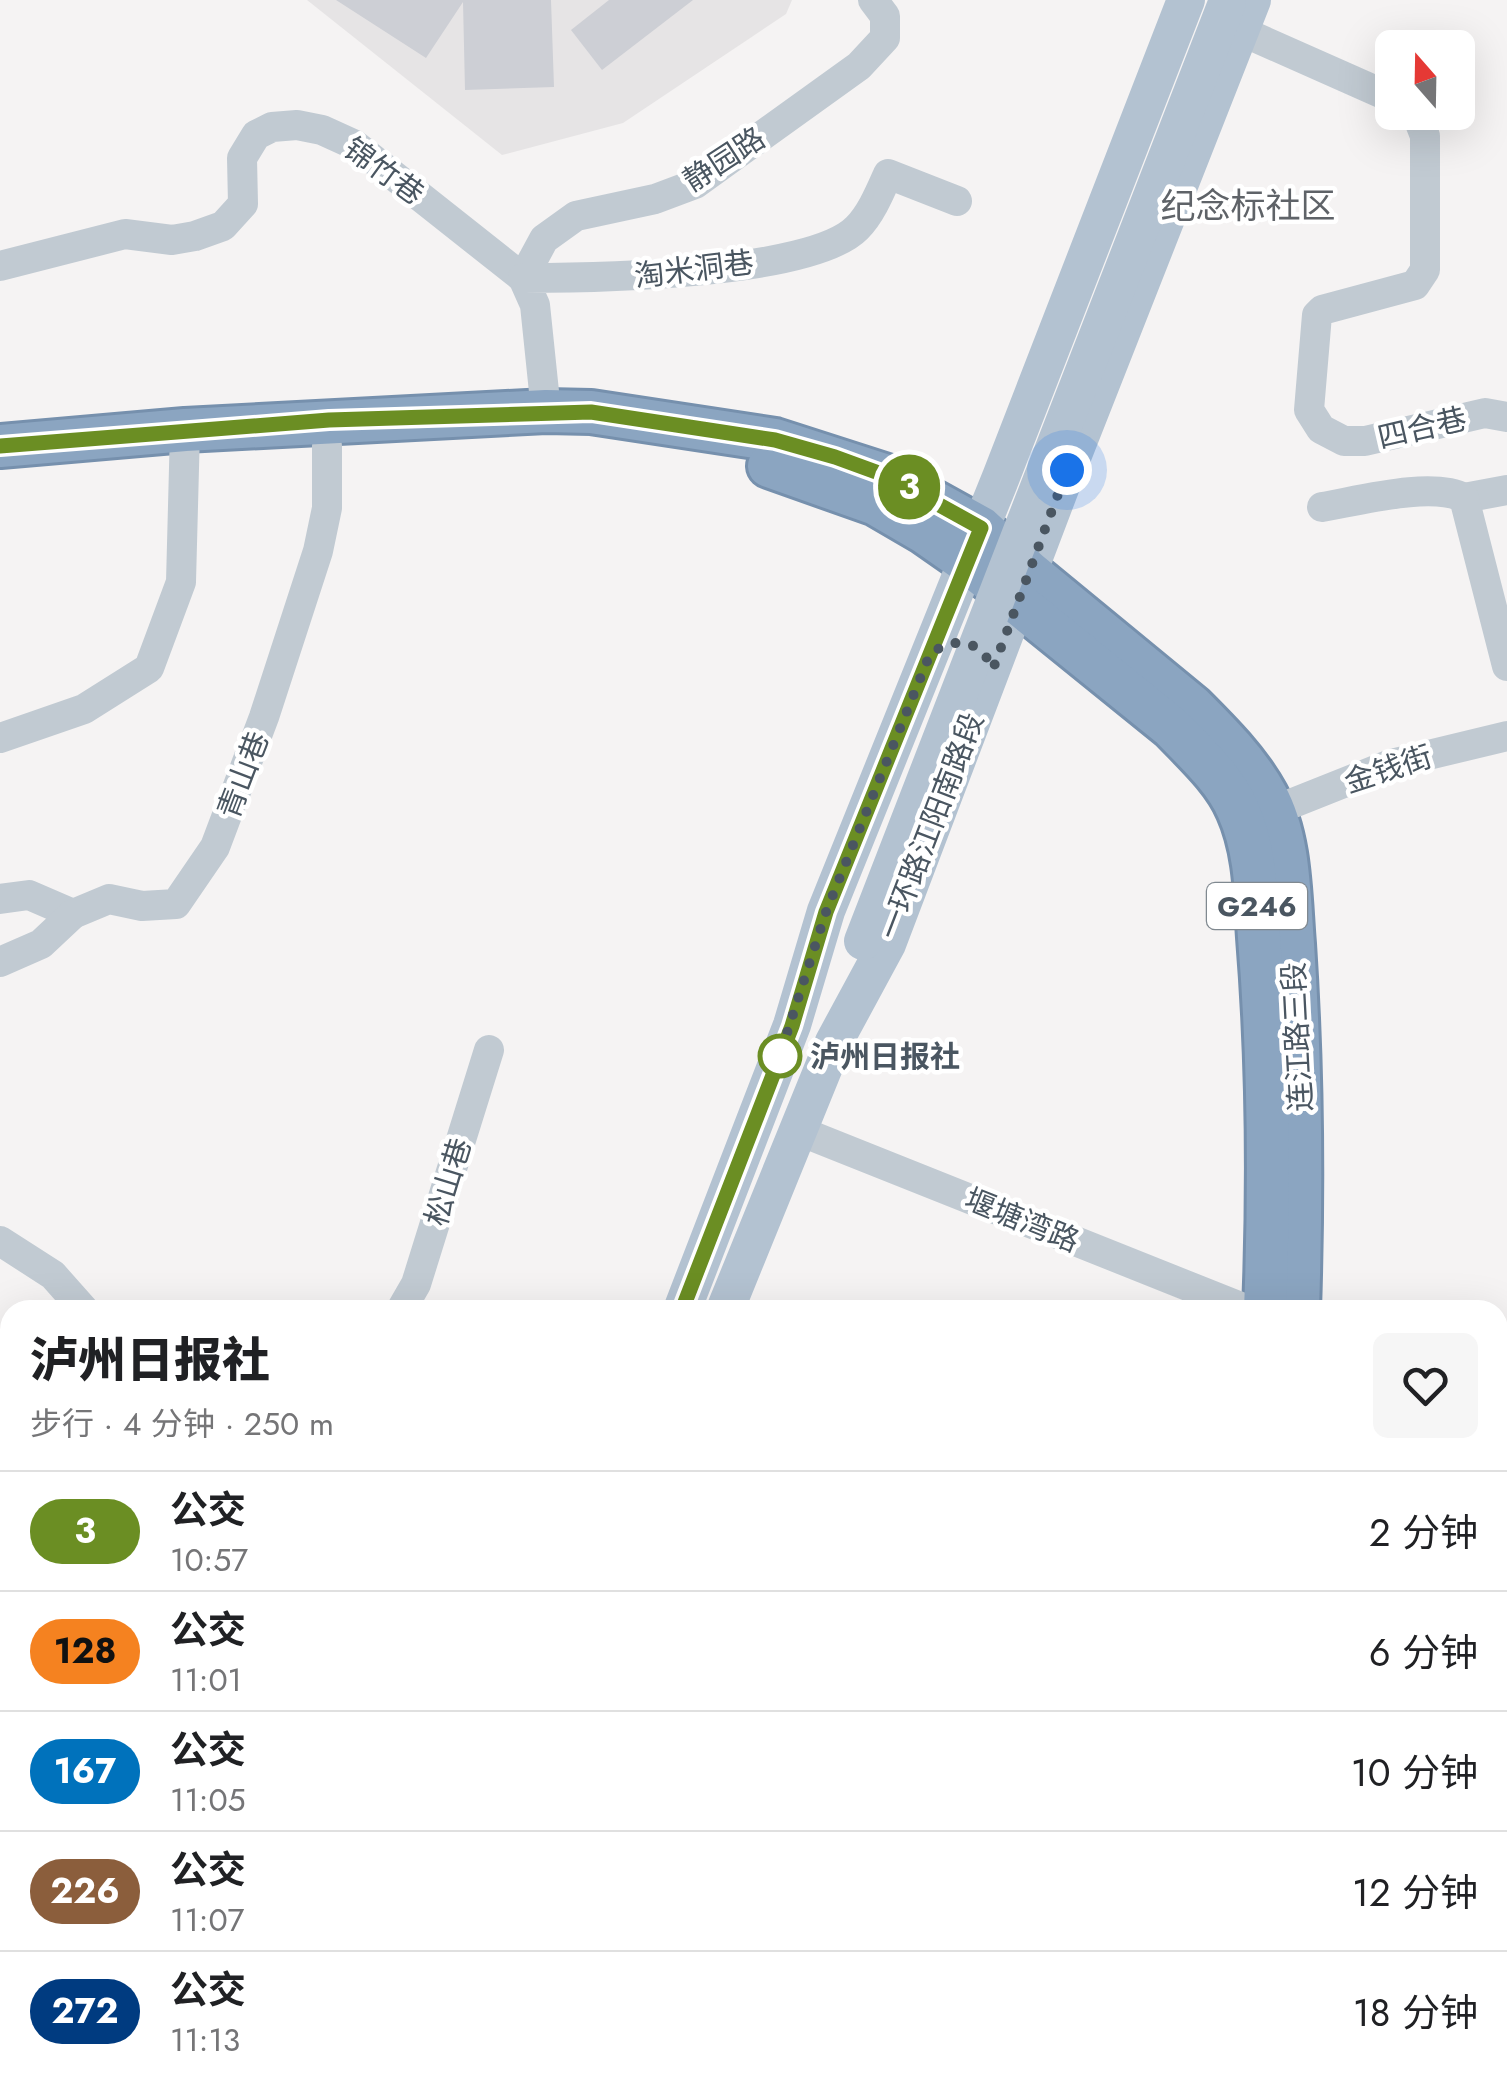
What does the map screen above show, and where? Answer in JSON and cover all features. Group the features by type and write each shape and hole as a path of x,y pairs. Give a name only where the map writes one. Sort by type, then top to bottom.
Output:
{"highway":[{"name":"G246","path":"0,471 186,443 546,411 591,412 775,440 887,476 1022,588"},
{"name":"G246","path":"0,446 327,446 546,436 585,438 773,466 974,545"},
{"name":"连江路三段","path":"1022,588 1193,707 1247,768 1279,826 1288,884 1296,992 1303,1161 1298,1300"},
{"name":"连江路三段","path":"1022,588 1201,758 1237,806 1249,839 1264,988 1270,1172 1265,1300"}],"main road":[{"path":"686,1300 792,1026 826,912 1186,0"},
{"path":"834,1042 854,936 1232,7"},
{"name":"一环路江阳南路段","path":"729,1300 834,1042 887,944 1082,432 1232,7"},
{"path":"1025,415 1031,436 1040,444 1064,447 1082,432"},
{"path":"930,654 943,644 970,643 988,657 993,669"},
{"path":"792,1026 854,936"}],"street":[{"name":"静园路","path":"523,278 544,239 576,216 654,199 695,184 859,66 885,38 885,16 873,0"},
{"path":"1232,7 1375,88"},
{"name":"锦竹巷","path":"0,266 125,234 172,240 224,226 244,204 242,158 256,136 272,127 296,125 322,130 355,145 523,278"},
{"name":"四合巷","path":"1423,130 1424,270 1415,286 1317,314 1308,410 1321,430 1344,440 1365,441 1485,413 1507,417"},
{"name":"淘米洞巷","path":"523,278 632,276 721,268 809,253 856,230 888,174 957,201"},
{"path":"523,278 535,305 546,411"},
{"path":"0,738 84,709 149,668 181,582 186,443"},
{"name":"青山巷","path":"0,962 41,944 73,914 109,899 142,906 176,904 216,847 264,717 318,550 327,508 327,446"},
{"path":"1322,506 1428,491 1452,492 1464,498 1507,490"},
{"path":"1464,498 1506,662"},
{"name":"金钱街","path":"1272,811 1390,764 1507,736"},
{"path":"0,899 29,895 73,914"},
{"name":"松山巷","path":"407,1300 416,1284 489,1050"},
{"name":"堰塘湾路","path":"796,1130 1223,1300"},
{"path":"0,1241 53,1275 78,1300"}],"shaded area":[{"path":"307,0 792,0 786,14 623,123 502,155"}],"building":[{"path":"336,0 551,0 554,87 465,90 463,2 426,58"},
{"path":"609,0 693,0 602,70 571,30"}],"bus line":[{"name":"3","path":"0,446 329,420 591,412 775,440 835,457 887,476 981,528 826,912 792,1026 686,1300"}],"place":[{"name":"泸州日报社","path":"780,1056"}],"district":[{"name":"纪念标社区","path":"1248,206"}],"route":[{"path":"780,1056 778,1061 826,912 930,654 943,644 970,643 981,649 993,669 1067,470"}]}
